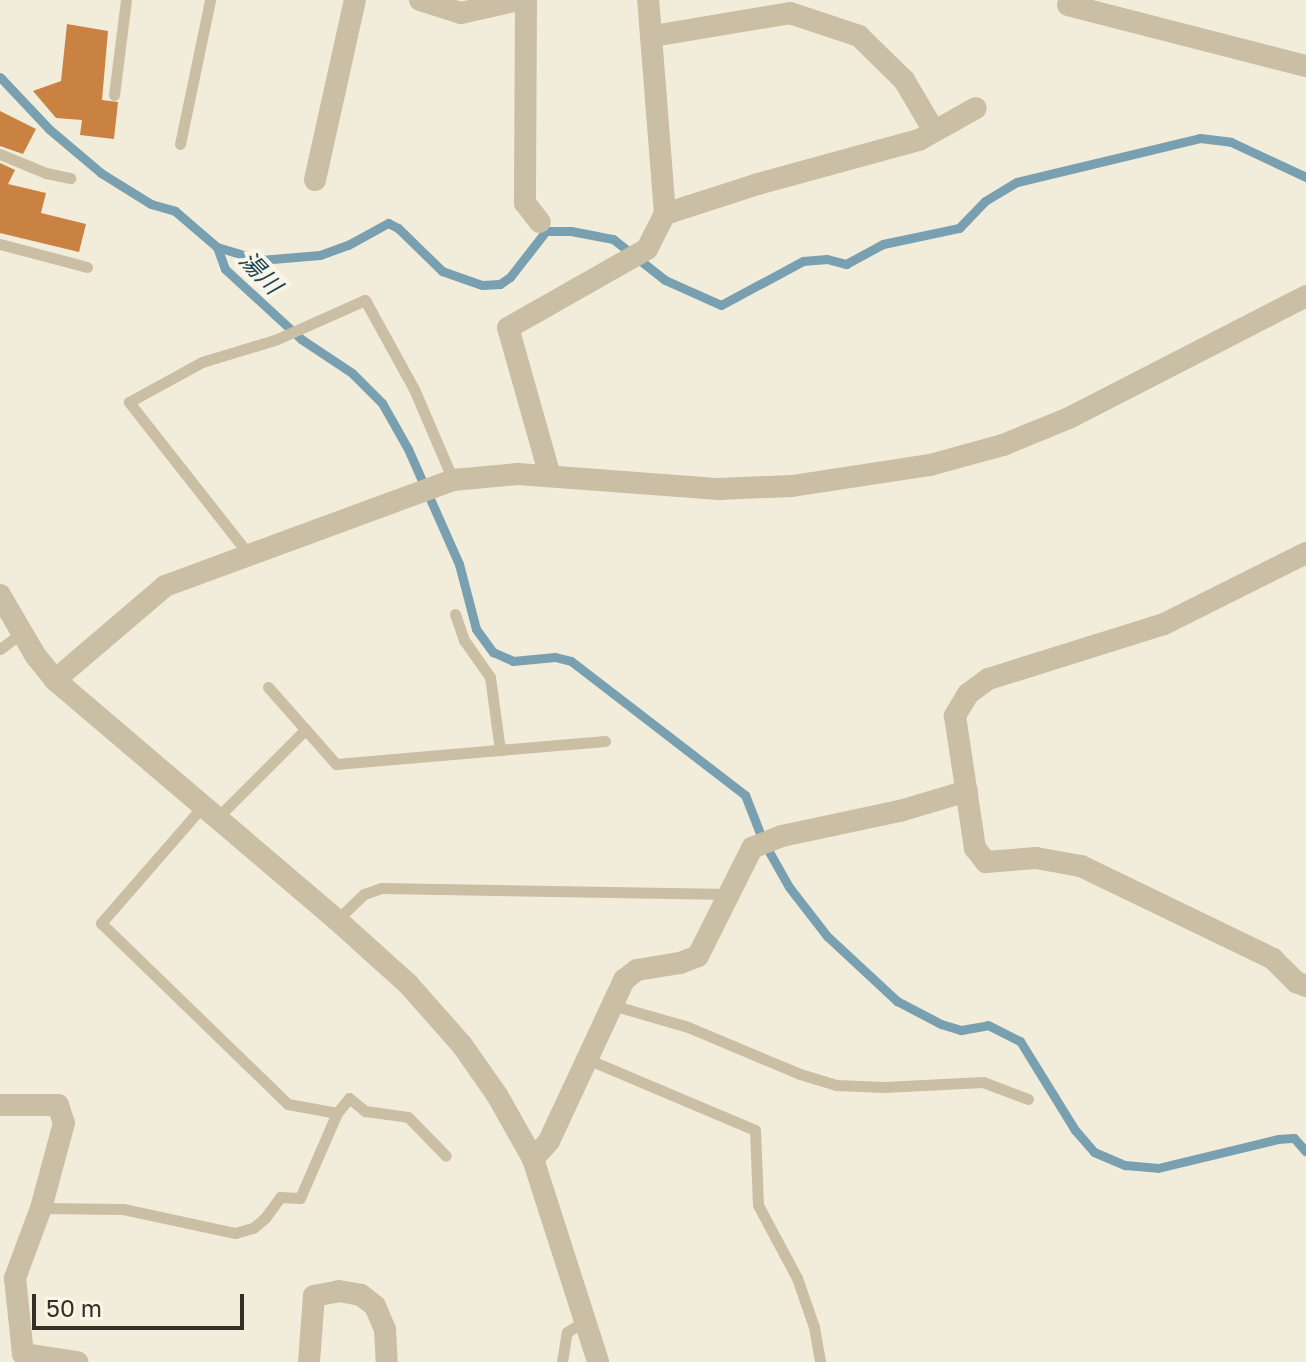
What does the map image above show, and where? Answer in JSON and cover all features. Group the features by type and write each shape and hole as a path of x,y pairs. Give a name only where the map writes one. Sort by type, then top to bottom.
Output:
{"street":[{"path":"315,180 355,0"},
{"path":"420,0 461,13 518,0"},
{"path":"526,0 525,203 540,222"},
{"path":"550,476 508,328 647,249 665,214 648,0"},
{"path":"1068,5 1306,66"},
{"path":"653,36 790,13 859,36 904,80 934,131"},
{"path":"665,214 758,184 919,140 976,108"},
{"path":"55,680 165,586 445,484 518,474 719,489 792,486 930,465 1003,445 1069,418 1306,296"},
{"path":"1306,553 1164,624 988,679 968,694 955,716 975,848 986,862 1036,858 1081,866 1273,959 1296,982 1306,986"},
{"path":"0,595 21,633 55,680 337,920 408,984 462,1045 497,1095 533,1159 598,1362"},
{"path":"533,1159 549,1141 624,980 637,970 680,963 698,956 752,848 782,836 900,811 967,791"},
{"path":"0,1105 58,1105 64,1123 41,1208 15,1278 23,1354 77,1362"},
{"path":"309,1362 314,1296 339,1291 361,1295 375,1306 385,1329 387,1362"}],"lane":[{"path":"114,95 126,0"},
{"path":"180,144 210,0"},
{"path":"0,154 46,173 70,178"},
{"path":"0,244 87,267"},
{"path":"250,556 129,402 202,362 275,340 365,300 414,389 445,484"},
{"path":"455,614 464,640 490,677 500,750"},
{"path":"0,649 21,633"},
{"path":"268,687 336,764 605,741"},
{"path":"306,729 209,813 101,923 288,1104 337,1113"},
{"path":"337,920 364,894 381,888 729,894"},
{"path":"612,1005 688,1027 800,1074 836,1085 884,1087 983,1082 1028,1099"},
{"path":"587,1059 755,1130 758,1205 797,1278 814,1327 820,1362"},
{"path":"41,1208 123,1209 235,1233 253,1228 280,1197 300,1198 337,1113 349,1098 365,1111 408,1117 446,1156"},
{"path":"562,1362 567,1332 587,1320"}],"building":[{"path":"67,24 108,31 102,100 118,102 114,139 80,135 82,120 56,118 33,91 61,81"},
{"path":"0,111 36,129 23,154 0,146"},
{"path":"0,163 15,170 8,184 46,193 41,213 86,224 79,252 0,233"}],"waterway":[{"name":"湯川","path":"0,77 49,129 101,173 151,204 175,211 217,247 225,269 301,339 352,373 382,403 408,449 459,564 476,629 493,652 513,661 555,657 571,661 745,795 763,841 789,887 827,936 897,1001 941,1024 961,1030 988,1025 1020,1041 1075,1130 1094,1152 1125,1165 1158,1168 1278,1139 1294,1138 1306,1152"},
{"name":"湯川","path":"217,247 260,260 320,255 348,245 388,223 398,228 442,271 482,285 500,284 510,277 546,231 571,231 613,239 665,280 721,305 803,261 827,259 846,264 883,244 959,228 985,201 1017,182 1200,138 1231,142 1306,177"}]}
